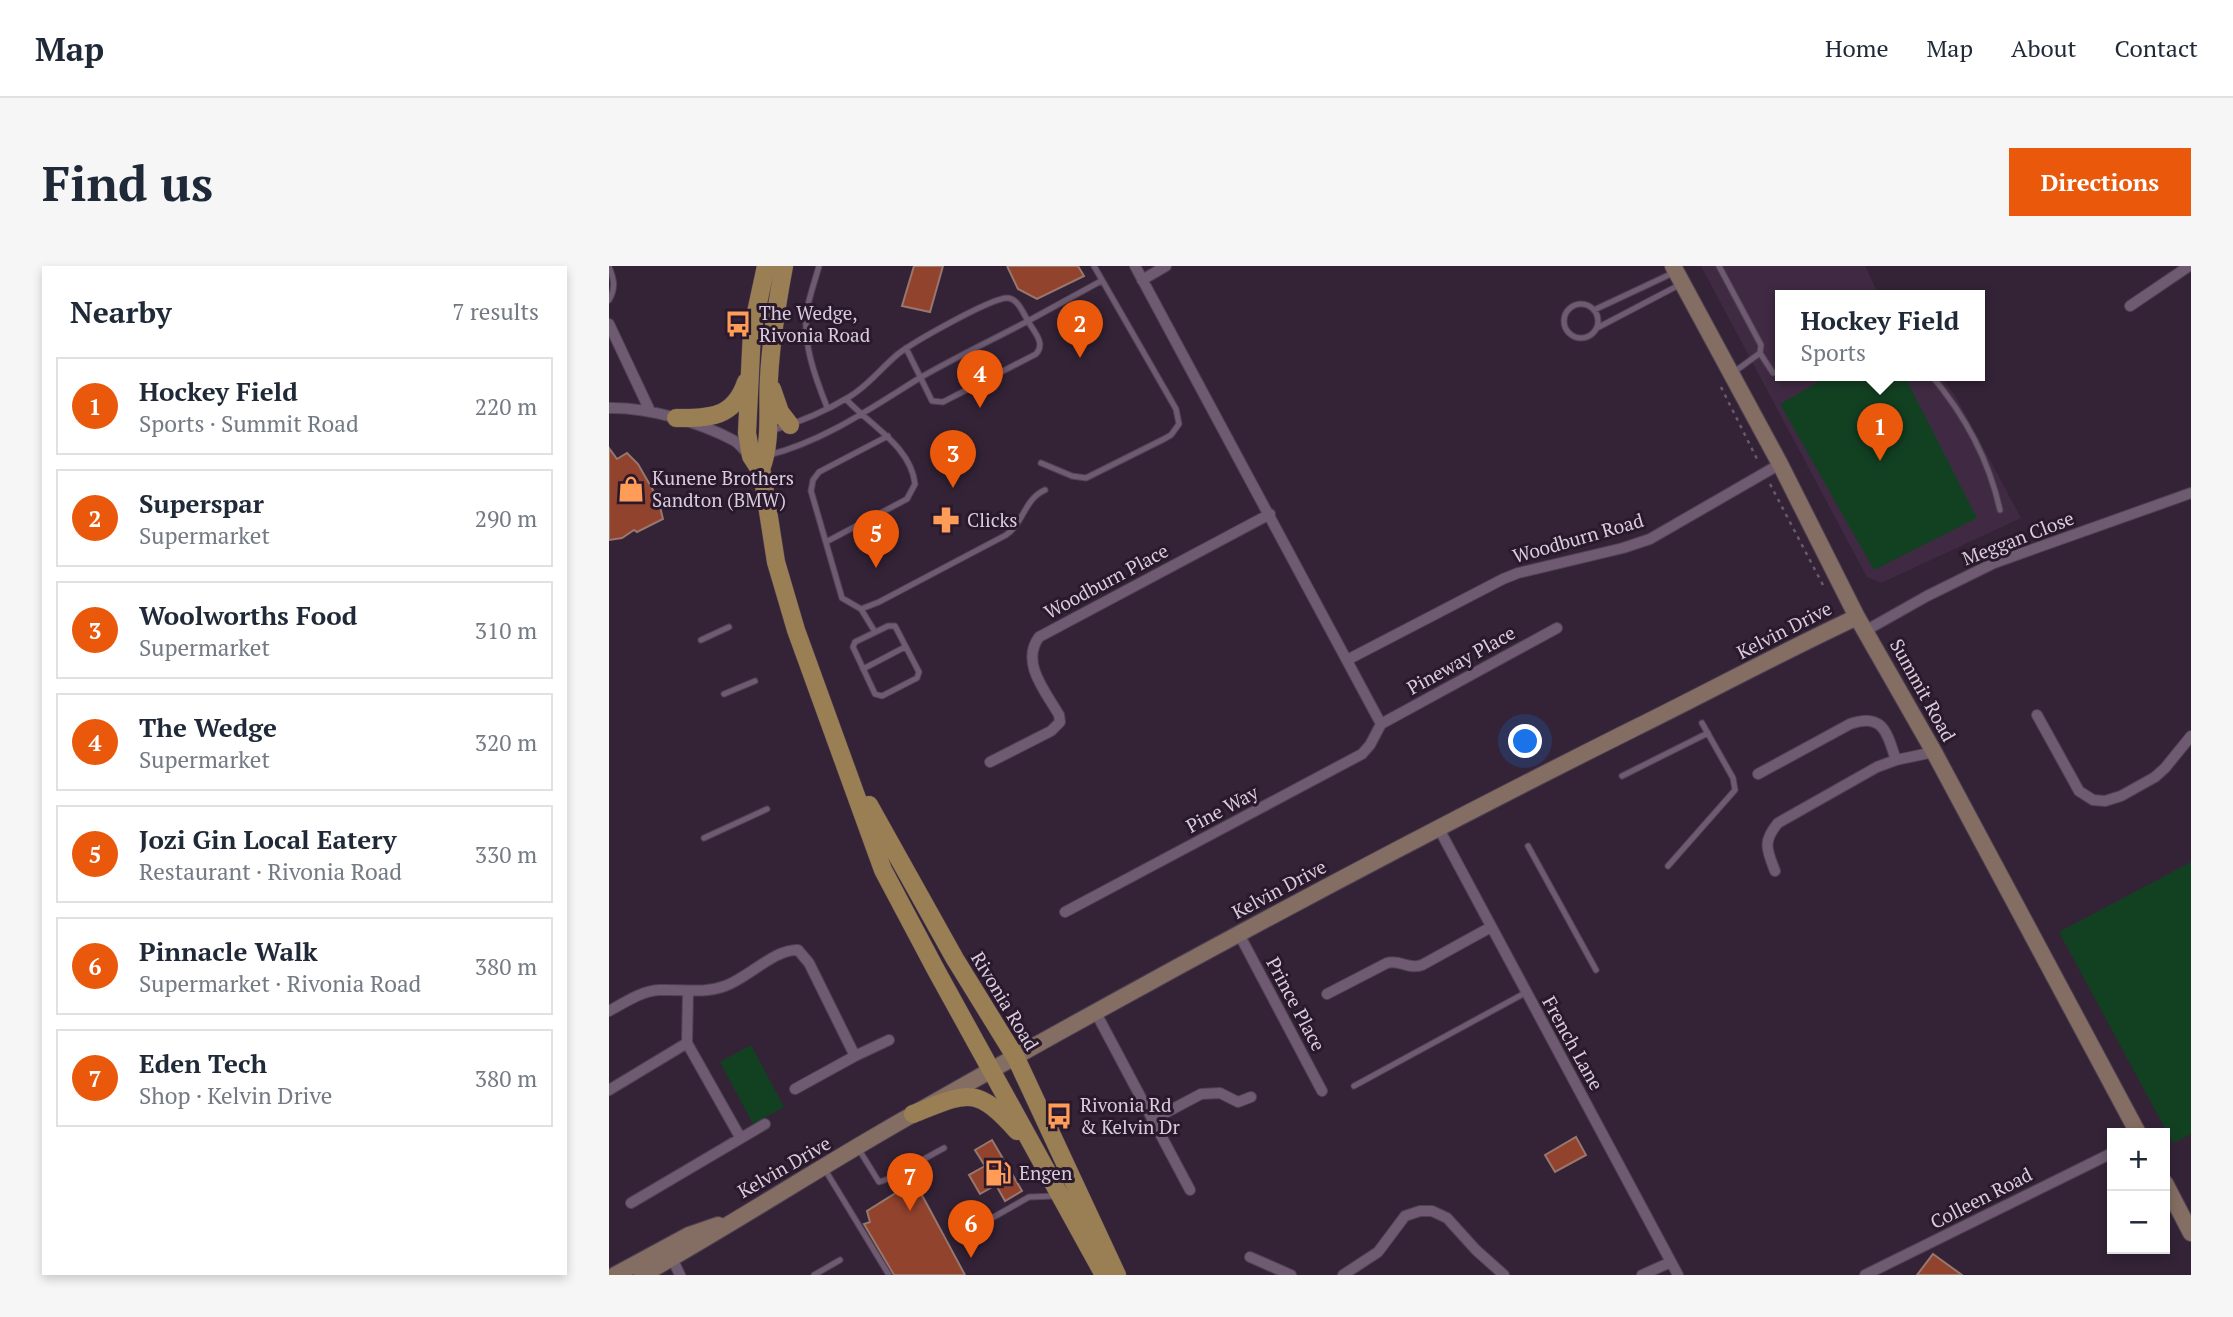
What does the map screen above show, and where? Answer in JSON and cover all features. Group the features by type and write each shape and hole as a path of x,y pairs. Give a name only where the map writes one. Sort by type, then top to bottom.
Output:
{"main road":[{"name":"Rivonia Road","path":"759,460 740,437 750,371 752,331 766,266"},
{"name":"Rivonia Road","path":"785,266 773,327 767,433 759,460 776,562 799,642 883,870 1104,1275"},
{"name":"Summit Road","path":"1677,274 1780,464 1861,624 1934,752 2135,1128"},
{"path":"676,418 702,418 725,413 740,399 750,371"},
{"path":"768,379 780,412 790,425"},
{"name":"Kelvin Drive","path":"615,1275 669,1252 703,1242 733,1221 913,1114 1438,827 1861,624"},
{"name":"Rivonia Road","path":"842,757 955,959 1016,1058 1117,1275"},
{"path":"913,1114 955,1098 976,1097 1003,1115 1036,1151"},
{"path":"2169,1191 2191,1233"},
{"name":"Kelvin Drive","path":"642,1275 669,1252"}],"street":[{"path":"1135,266 1381,724"},
{"path":"1142,280 1166,266"},
{"path":"2130,306 2189,266"},
{"path":"609,324 650,411"},
{"path":"609,408 650,411 740,437 767,433"},
{"name":"Woodburn Road","path":"1347,660 1518,573 1650,539 1780,464"},
{"name":"Meggan Close","path":"1861,624 2002,560 2191,494"},
{"name":"Woodburn Place","path":"990,762 1051,731 1060,722 1059,715 1033,670 1032,652 1039,637 1270,514"},
{"name":"Pineway Place","path":"1381,724 1557,628"},
{"path":"2037,715 2079,791 2092,800 2105,801 2121,796 2155,777 2191,736"},
{"path":"1758,774 1850,724 1866,719 1877,722 1884,729 1896,760"},
{"name":"Pine Way","path":"1065,912 1354,758 1370,746 1381,724"},
{"path":"1775,871 1767,851 1767,841 1770,832 1778,823 1877,767 1934,752"},
{"name":"French Lane","path":"1438,827 1678,1275"},
{"path":"1328,994 1392,961 1416,967 1491,927"},
{"name":"Prince Place","path":"1239,934 1322,1091"},
{"path":"609,1011 650,991 703,991 724,986 780,954 798,950 809,963 855,1056"},
{"path":"688,991 687,1043 740,1137"},
{"path":"1096,1013 1190,1190"},
{"path":"796,1089 889,1040"},
{"path":"609,1090 687,1043"},
{"path":"1152,1119 1201,1094 1220,1093 1238,1101 1251,1097"},
{"path":"631,1203 765,1124"},
{"name":"Colleen Road","path":"1865,1275 2107,1155"},
{"path":"1343,1275 1378,1252 1405,1216 1420,1211 1432,1211 1447,1218 1476,1250 1504,1275"},
{"path":"669,1252 680,1275"},
{"path":"1250,1257 1291,1275"},
{"path":"1642,1275 1671,1262"}],"lane":[{"path":"819,266 807,309 806,329 813,367 827,407"},
{"path":"1041,463 1079,478 1093,477 1164,439 1179,424 1176,409 1094,266"},
{"path":"1719,266 1759,340 1760,353 1775,373"},
{"path":"609,267 614,279 614,289 609,300"},
{"path":"1594,310 1677,274"},
{"path":"1597,328 1594,310 1584,304 1573,306 1565,314 1564,326 1567,332 1577,338 1589,336 1677,274"},
{"path":"759,460 793,449 861,415 922,377 1101,281"},
{"path":"767,433 846,399 906,348 930,333 1003,298 1016,301 1041,345 1032,356 940,403 932,401 906,348"},
{"path":"1731,374 1760,353"},
{"path":"1936,381 1963,417 1987,469 2000,510"},
{"path":"826,542 910,497 915,484 908,463 888,436 846,399"},
{"path":"875,632 861,609 842,598 811,491 813,480 819,472 888,436"},
{"path":"861,609 1006,535 1018,524 1033,496 1045,490"},
{"path":"895,626 919,672 916,678 882,696 875,694 853,647 855,642 875,632 895,626"},
{"path":"701,640 729,627"},
{"path":"863,669 905,647"},
{"path":"724,694 755,681"},
{"path":"1668,866 1735,790 1733,778 1702,723"},
{"path":"1622,776 1708,733"},
{"path":"704,838 767,809"},
{"path":"1528,846 1596,970"},
{"path":"1354,1086 1525,993"},
{"path":"859,1148 879,1182 944,1148"},
{"path":"824,1168 889,1275"},
{"path":"985,1222 1029,1197 1059,1196"},
{"path":"814,1275 839,1260"}],"path":[{"path":"1721,387 1825,589"}],"shaded area":[{"path":"1701,266 1865,266 1877,290 1775,290 1775,381 1944,381 1955,395 2021,518 1881,583 1867,577"}],"green space":[{"path":"1820,381 1907,381 1977,518 1874,570 1780,404"},
{"path":"2191,862 2191,1134 2173,1143 2170,1128 2165,1128 2059,932"},
{"path":"751,1045 784,1107 753,1124 720,1062"}],"building":[{"path":"914,266 943,266 930,312 902,306"},
{"path":"1007,266 1078,266 1084,276 1037,299 1018,289"},
{"name":"Kunene Brothers Sandton (BMW)","path":"609,448 617,459 627,453 638,464 658,499 663,519 637,532 634,530 622,538 609,540"},
{"path":"1576,1137 1586,1155 1555,1172 1545,1155"},
{"path":"992,1140 1022,1191 1005,1201 996,1185 980,1194 969,1175 985,1166 975,1150"},
{"path":"915,1181 965,1275 894,1275 864,1224 870,1222 867,1211"},
{"path":"1933,1254 1962,1275 1917,1275"}],"place":[{"name":"The Wedge, Rivonia Road","path":"738,324"},
{"name":"Superspar","path":"1080,358"},
{"name":"The Wedge","path":"980,408"},
{"name":"Hockey Field","path":"1880,461"},
{"name":"Woolworths Food","path":"953,488"},
{"name":"Kunene Brothers Sandton (BMW)","path":"631,489"},
{"name":"Clicks","path":"946,520"},
{"name":"Jozi Gin Local Eatery","path":"876,568"},
{"name":"Rivonia Rd & Kelvin Dr","path":"1059,1116"},
{"name":"Engen","path":"998,1173"},
{"name":"Eden Tech","path":"910,1211"},
{"name":"Pinnacle Walk","path":"971,1258"}]}
